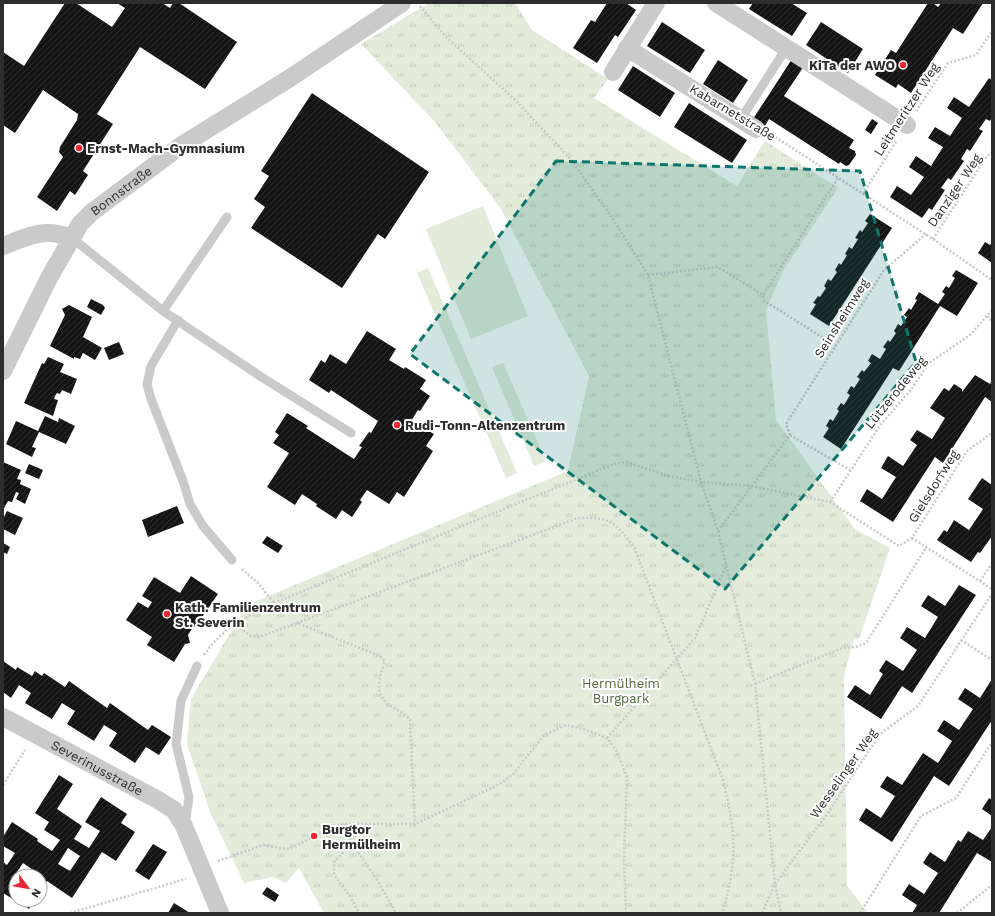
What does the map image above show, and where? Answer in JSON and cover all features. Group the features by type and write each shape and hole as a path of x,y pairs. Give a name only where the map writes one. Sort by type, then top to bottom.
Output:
{"street":[{"path":"613,72 656,3"},
{"path":"716,3 907,125"},
{"name":"Bonnstraße","path":"3,371 49,278 80,224 92,212 182,145 290,78 399,4"},
{"name":"Kabarnetstraße","path":"627,48 756,129"},
{"path":"3,246 40,232 58,233 72,238"},
{"name":"Severinusstraße","path":"3,717 174,810 184,826 220,913"}],"lane":[{"path":"741,119 787,47"},
{"path":"163,311 227,217"},
{"path":"72,238 163,311 263,378 351,432"},
{"path":"178,320 152,366 147,384 151,399 183,481 190,504 203,526 232,560"},
{"path":"184,826 189,796 176,744 181,700 197,666"}],"path":[{"path":"417,3 445,36 513,98 568,157 612,216 648,275 701,482 718,531 727,565 754,684 775,884 781,913"},
{"name":"Leitmeritzer Weg","path":"863,194 948,63 976,55 992,31"},
{"name":"Kabarnetstraße","path":"756,129 764,130 926,234 992,280"},
{"name":"Danziger Weg","path":"933,239 987,156 992,152"},
{"path":"836,346 763,300 763,295 838,178"},
{"name":"Seinsheimweg","path":"790,435 786,424 884,270 926,234"},
{"path":"648,275 718,267 763,295"},
{"name":"Lützerodeweg","path":"830,502 881,424 911,390 929,363 970,335 992,310"},
{"path":"988,316 992,321"},
{"name":"Gielsdorfweg","path":"912,538 966,451 992,434"},
{"path":"718,531 790,435 850,470"},
{"path":"197,666 210,646 233,624 274,603 614,464 627,462 668,476 701,482 751,486 830,502 900,546 912,538 992,589"},
{"path":"233,624 251,636 259,637 578,518 600,517 619,527 634,547 678,658 723,780 732,815 734,856 729,892 722,913"},
{"path":"754,684 842,648 856,647 866,643 926,548"},
{"path":"232,560 258,583 274,603"},
{"path":"980,581 992,563"},
{"path":"607,738 695,638 727,565"},
{"name":"Wesselinger Weg","path":"762,913 775,884 828,812 880,734 918,706 992,594"},
{"path":"297,623 380,656 385,661 378,690 384,703 407,715 410,720 415,824"},
{"path":"961,640 992,660"},
{"path":"70,913 186,879 201,867 263,845 287,849 294,847 332,826 344,824 415,824 500,784 513,774 544,735 566,725 587,730 607,738 616,750 627,776 624,858 626,913"},
{"path":"3,785 35,734"},
{"path":"860,913 921,816 956,798 992,742"},
{"path":"344,824 352,844 378,881 396,913"},
{"path":"352,844 334,862 334,875 350,896 359,913"},
{"path":"957,913 992,886"}],"highlighted area":[{"path":"556,161 860,171 916,362 725,589 410,354"}],"green space":[{"name":"Hermülheim Burgpark","path":"429,3 515,3 532,30 608,79 594,98 737,186 765,141 838,188 783,271 766,310 776,420 855,529 890,548 859,639 854,639 844,675 847,886 868,913 324,913 299,868 286,883 273,877 244,883 210,812 187,744 191,699 247,605 568,471 589,376 501,209 435,122 361,44"},
{"path":"483,206 528,316 471,339 426,229"},
{"path":"428,268 517,473 506,478 417,273"},
{"path":"503,363 546,461 534,466 492,367"}],"building":[{"path":"65,3 76,3 112,27 125,8 117,3 162,3 170,8 173,3 179,3 237,42 205,89 140,47 97,114 113,124 83,171 88,175 75,195 70,191 57,211 37,197 63,157 59,152 60,147 77,120 78,114 43,90 15,133 3,125 3,52 24,66"},
{"path":"607,3 626,3 636,10 618,37 615,35 597,63 573,48 591,20 595,22"},
{"path":"753,3 791,3 807,13 792,36 749,9"},
{"path":"928,3 933,3 938,7 941,3 983,3 963,34 953,28 911,93 898,84 896,88 875,75 891,50 896,53"},
{"path":"662,22 705,50 690,73 647,46"},
{"path":"821,22 863,49 848,73 806,45"},
{"path":"792,59 804,66 784,96 854,140 849,148 855,151 856,155 849,165 846,166 840,162 839,164 769,119 765,126 753,119"},
{"path":"718,60 748,80 733,103 703,84"},
{"path":"633,66 675,93 660,117 618,90"},
{"path":"989,78 992,80 992,117 990,121 986,119 979,129 983,131 970,151 967,149 961,159 964,161 951,180 948,178 941,188 945,190 932,210 929,208 922,218 890,197 897,186 911,195 924,177 909,167 916,156 931,166 943,147 928,138 935,127 950,136 962,118 947,108 954,97 969,107"},
{"path":"312,93 429,172 385,239 378,234 342,288 251,228 265,207 254,199 269,176 261,171"},
{"path":"689,103 747,140 732,163 674,127"},
{"path":"872,119 878,123 871,134 865,130"},
{"path":"870,214 892,228 829,326 810,314 816,304 813,303 818,296 820,297 826,288 824,286 828,279 831,281 837,272 835,270 839,263 841,265 847,255 845,254 849,247 852,249 858,239 855,238 860,230 862,232 868,223 865,221"},
{"path":"985,242 990,245 992,242 992,263 978,253"},
{"path":"956,270 978,283 957,316 940,306 899,371 893,368 841,449 823,437 829,428 826,426 830,419 833,421 839,411 837,409 841,403 844,405 850,395 847,393 851,386 854,388 860,379 857,377 862,370 864,372 871,363 868,361 872,354 880,359 886,349 883,347 888,340 890,342 896,333 894,331 898,324 901,326 907,317 904,315 909,308 911,310 917,300 915,299 919,292 938,304 945,294 942,292 946,286 949,288 955,278 952,276"},
{"path":"91,299 103,305 105,308 101,315 87,307"},
{"path":"69,305 92,317 83,337 102,348 95,360 83,353 80,359 74,357 74,359 50,346 65,315 62,309"},
{"name":"Rudi-Tonn-Altenzentrum","path":"367,331 396,349 389,360 404,369 405,367 426,380 420,389 430,396 411,421 434,434 426,446 433,451 404,497 397,492 389,504 367,490 360,500 362,502 352,517 342,510 336,519 316,506 317,504 302,494 295,505 267,487 289,453 273,443 279,435 275,432 287,413 308,426 306,428 354,459 362,447 359,446 369,432 371,433 378,421 331,390 329,393 309,380 321,360 325,363 330,354 346,364"},
{"path":"119,342 124,354 109,360 104,348"},
{"path":"48,357 64,364 60,372 77,379 71,394 62,390 60,394 57,393 55,396 54,399 58,400 53,416 24,403 42,363 44,364"},
{"path":"975,375 990,384 992,381 992,402 985,397 943,463 935,457 893,522 860,501 867,489 882,499 896,477 881,468 888,456 903,466 917,445 910,440 917,430 932,439 945,418 930,408 944,388 949,391 954,384 962,389 962,392"},
{"path":"45,416 58,422 59,418 75,426 66,444 39,432 32,447 36,448 32,457 6,444 16,421 38,431"},
{"path":"3,462 21,470 17,479 21,480 20,484 31,489 25,504 16,499 19,493 16,492 12,502 8,501 3,510"},
{"path":"29,464 43,470 39,479 25,473"},
{"path":"982,478 992,485 992,536 980,553 978,552 971,562 937,540 944,530 947,532 954,520 969,530 983,509 968,499"},
{"path":"177,506 184,523 148,537 142,520"},
{"path":"7,511 23,518 15,535 3,529 3,519"},
{"path":"267,536 283,546 278,553 262,543"},
{"path":"3,543 10,547 7,554 3,552"},
{"name":"Kath. Familienzentrum St. Severin","path":"191,576 218,594 200,620 201,625 193,627 188,635 190,643 185,644 174,662 147,645 152,637 126,620 138,602 148,608 152,602 142,596 154,577 180,593"},
{"path":"959,585 976,595 912,693 902,686 881,719 847,697 855,685 870,695 883,674 879,671 886,660 903,671 917,650 900,638 907,627 925,638 938,617 921,606 928,595 945,606"},
{"path":"3,661 16,670 17,667 32,676 35,671 42,676 44,673 65,687 69,681 107,708 110,703 148,730 152,725 171,737 159,755 146,747 135,763 109,746 117,733 104,725 94,741 67,724 75,711 62,703 52,719 25,703 31,693 19,685 11,698 3,692"},
{"path":"992,679 992,720 949,786 934,776 892,842 859,820 866,808 881,818 895,796 880,787 887,776 902,785 923,753 938,763 952,741 937,731 944,720 959,730 973,709 958,699 965,688 980,698"},
{"path":"59,775 73,784 57,809 82,826 74,839 89,848 100,831 85,822 101,797 127,814 121,823 135,832 116,861 102,852 72,898 48,882 48,868 30,868 23,863 20,868 8,868 8,896 3,893 3,862 7,865 15,853 3,846 3,837 12,822 38,839 37,841 52,851 60,840 44,830 49,822 35,813","holes":["68,848 80,856 70,871 58,864"]},
{"path":"989,798 992,800 992,816 982,809"},
{"path":"992,827 992,862 977,853 939,913 912,913 917,905 902,895 909,884 924,894 938,873 923,863 930,852 945,862 958,840 961,842 968,831 983,840"},
{"path":"153,844 167,852 149,880 135,871"},
{"path":"267,887 279,895 275,902 262,894"},
{"path":"174,903 190,913 168,913"}],"place":[{"name":"KiTa der AWO","path":"903,65"},
{"name":"Ernst-Mach-Gymnasium","path":"79,148"},
{"name":"Rudi-Tonn-Altenzentrum","path":"397,425"},
{"name":"Kath. Familienzentrum St. Severin","path":"167,614"},
{"name":"Burgtor Hermülheim","path":"314,836"}]}
